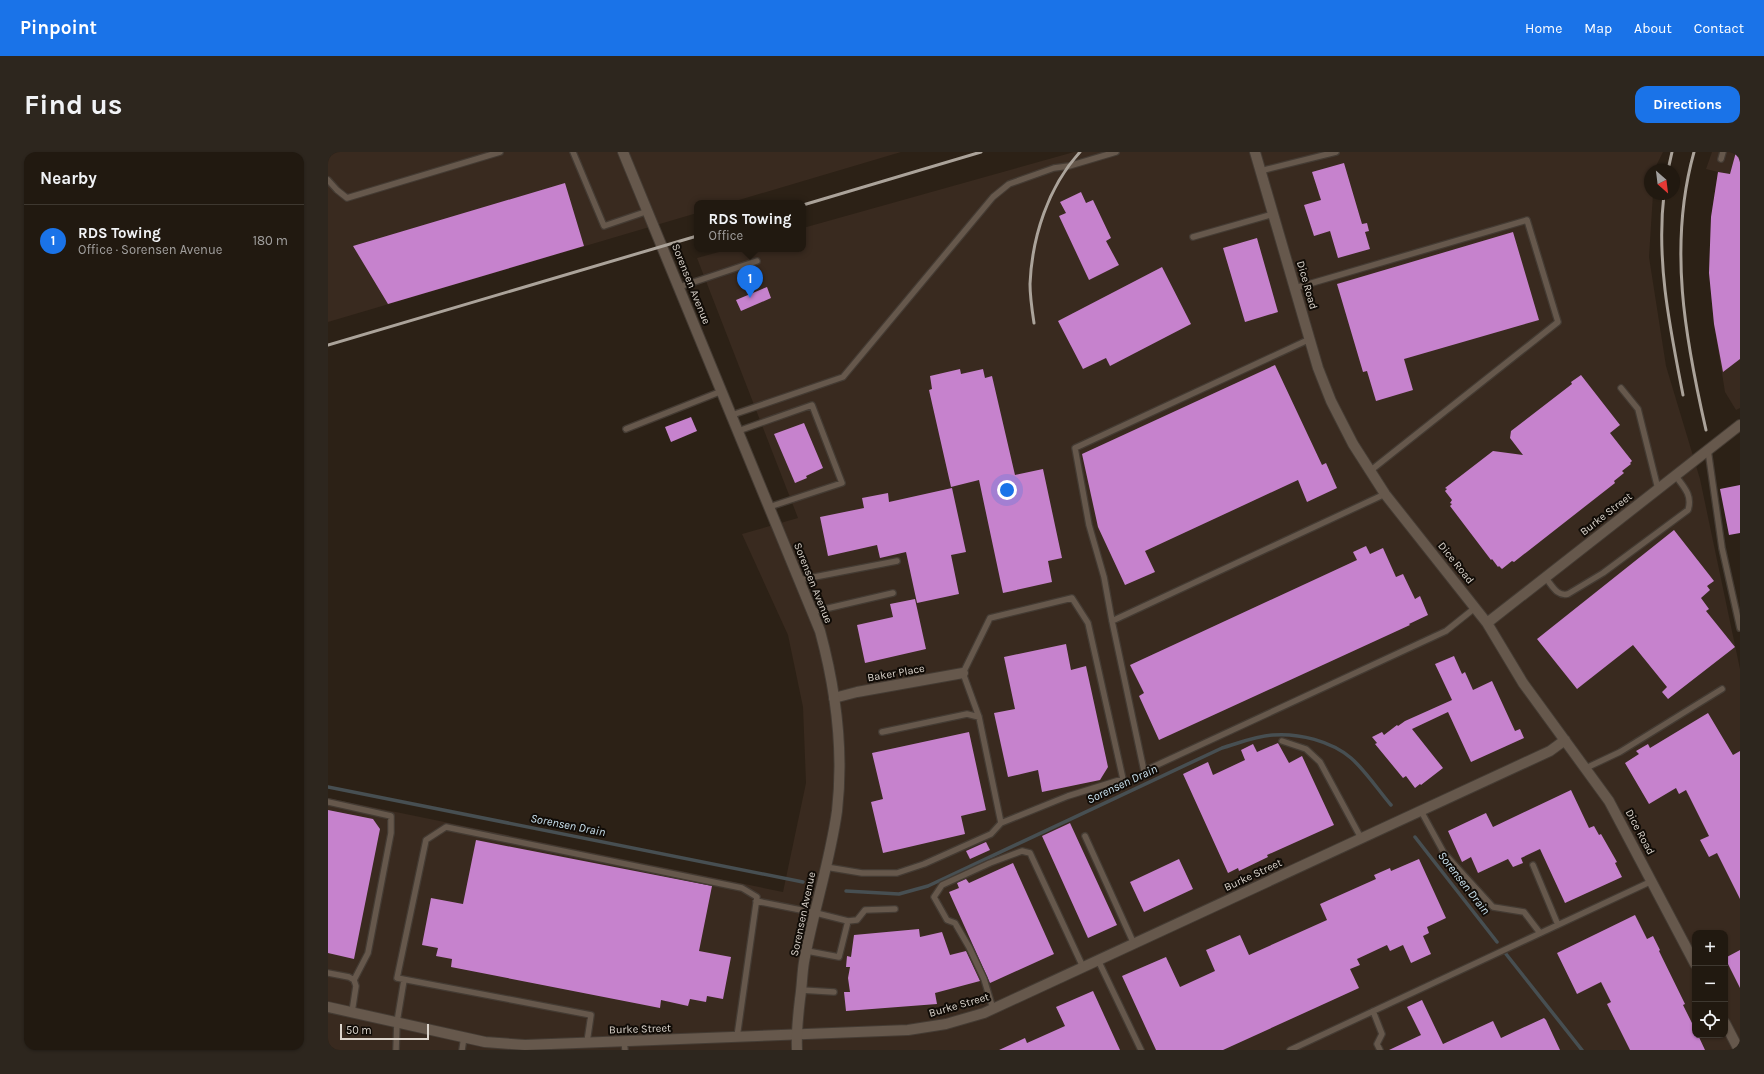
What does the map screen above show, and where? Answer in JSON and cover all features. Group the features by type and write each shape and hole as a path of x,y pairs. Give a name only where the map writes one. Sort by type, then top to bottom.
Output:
{"street":[{"name":"Sorensen Avenue","path":"623,152 820,631 827,657 838,726 836,811 826,867 807,950 796,1035 798,1050"},
{"name":"Dice Road","path":"1255,152 1318,368 1331,401 1353,444 1385,494 1487,623 1523,683 1609,801 1692,958"},
{"name":"Burke Street","path":"1487,623 1740,425"},
{"name":"Baker Place","path":"834,698 857,692 963,673"},
{"name":"Burke Street","path":"328,1007 485,1042 525,1045 587,1042 624,1046 737,1037 908,1030 946,1024 993,1009 1550,751 1565,740"},
{"path":"1728,1028 1739,1050"}],"lane":[{"path":"328,180 347,198 500,152"},
{"path":"573,152 604,226 648,211"},
{"path":"732,416 843,377 993,197 1009,184 1054,168 1069,166 1116,152"},
{"path":"1260,171 1336,152"},
{"path":"1721,159 1723,152"},
{"path":"1192,237 1273,214"},
{"path":"1295,288 1527,220 1558,322 1370,471"},
{"path":"679,286 757,261"},
{"path":"1310,340 1075,448 1089,525 1104,577 1144,771 1446,631 1476,608"},
{"path":"1621,388 1638,409 1658,489"},
{"path":"626,429 722,391"},
{"path":"738,431 812,405 842,483 769,506"},
{"path":"1708,450 1722,548 1740,628"},
{"path":"1545,577 1559,594 1568,594 1604,572 1688,510 1690,499 1687,491 1675,475"},
{"path":"1112,621 1385,494"},
{"path":"799,580 897,562"},
{"path":"812,612 893,593"},
{"path":"826,867 862,872 897,873 924,864 991,834 1001,823 1068,796 1123,779 1088,623 1072,598 990,618 963,673 979,717 1001,823"},
{"path":"1586,768 1620,752 1722,689"},
{"path":"882,732 967,714 979,717"},
{"path":"1282,741 1306,749 1320,762 1361,838"},
{"path":"328,802 391,816 391,833 368,953 354,980"},
{"path":"1421,811 1444,853 1492,907 1524,912 1540,933"},
{"path":"587,1042 591,1016 397,978 426,840 446,827 742,888 757,897 737,1037"},
{"path":"1085,836 1134,944"},
{"path":"993,1009 984,979 968,948 955,924 947,920 934,896 942,885 1022,851 1030,853 1084,967"},
{"path":"1533,865 1558,925"},
{"path":"1290,1050 1652,881"},
{"path":"756,901 816,912 848,921 858,920 865,910 895,909"},
{"path":"807,950 840,957 848,921"},
{"path":"1098,960 1141,1050"},
{"path":"328,973 349,977 354,980 356,986 352,1012"},
{"path":"396,1050 397,1022 404,980"},
{"path":"801,990 834,992"},
{"path":"1373,1012 1382,1034 1377,1044 1380,1050"},
{"path":"462,1050 464,1037"}],"shaded area":[{"path":"328,152 901,152 739,200 694,200 694,214 328,322"},
{"path":"1074,152 1663,152 1657,164 1644,164 1644,200 1653,200 1649,257 1666,366 1700,479 1740,669 1740,1050 328,1050 328,798 783,892 806,783 803,707 788,635 742,534 798,518 697,258 719,252 806,252 806,227"},
{"path":"1712,152 1740,152 1740,408 1736,410 1725,392 1714,324 1709,273 1711,217 1718,172 1706,169"}],"building":[{"path":"1736,152 1740,152 1740,359 1723,372 1714,324 1709,273 1711,217 1718,172 1730,174"},
{"path":"1344,163 1362,224 1367,223 1369,231 1365,232 1370,249 1338,258 1330,231 1314,236 1304,205 1321,200 1312,172"},
{"path":"565,183 584,246 388,304 353,246"},
{"path":"1081,192 1086,203 1093,200 1111,238 1106,241 1119,265 1089,280 1059,216 1066,213 1060,202"},
{"path":"1513,232 1539,320 1404,359 1413,390 1376,401 1367,371 1363,372 1337,284"},
{"path":"1257,238 1278,312 1245,322 1223,248"},
{"path":"1162,267 1191,324 1110,366 1106,358 1083,369 1058,321"},
{"path":"767,287 771,298 741,311 736,300"},
{"path":"1275,365 1322,465 1326,463 1337,488 1307,502 1298,480 1145,551 1155,572 1125,585 1098,527 1082,454"},
{"path":"960,369 961,374 983,369 985,378 992,376 1015,475 1043,469 1062,558 1048,561 1052,582 1003,593 979,480 951,487 929,390 932,389 930,376"},
{"path":"1581,375 1620,425 1610,433 1632,461 1630,463 1631,464 1622,471 1624,473 1614,481 1615,483 1514,562 1512,561 1502,569 1499,566 1498,567 1492,559 1491,560 1450,506 1452,504 1450,503 1452,500 1445,491 1447,489 1445,488 1493,451 1523,455 1510,438 1511,431 1572,384 1571,382"},
{"path":"691,417 697,431 671,442 665,427"},
{"path":"804,423 823,468 806,476 807,478 795,483 774,434"},
{"path":"1740,485 1740,533 1729,535 1720,489"},
{"path":"952,488 966,552 951,555 959,594 917,603 906,552 880,558 877,545 828,556 820,517 864,508 862,498 888,493 889,502"},
{"path":"1674,530 1714,581 1707,586 1710,590 1701,598 1709,609 1706,611 1735,647 1668,699 1662,692 1667,687 1633,645 1577,689 1537,639"},
{"path":"1366,546 1370,554 1383,548 1396,577 1403,574 1415,599 1420,596 1428,615 1409,624 1410,625 1159,740 1139,696 1144,693 1130,665 1357,560 1353,552"},
{"path":"915,599 926,649 865,663 857,625 893,617 890,604"},
{"path":"1066,644 1071,670 1086,666 1108,767 1100,780 1042,792 1038,770 1008,777 994,713 1015,709 1004,657"},
{"path":"1454,656 1462,674 1465,672 1473,690 1492,681 1515,731 1520,729 1524,738 1471,762 1448,712 1412,729 1443,768 1415,788 1406,776 1403,778 1375,744 1377,743 1372,737 1382,732 1384,735 1397,725 1398,726 1405,721 1452,700 1435,664"},
{"path":"1708,713 1733,755 1740,751 1740,899 1717,853 1709,857 1700,840 1709,836 1686,790 1679,794 1676,788 1649,804 1625,763 1639,754 1636,751 1648,744 1650,748"},
{"path":"969,732 986,810 961,816 965,834 883,853 871,802 883,799 872,753"},
{"path":"1278,743 1289,763 1302,756 1334,825 1267,855 1268,857 1239,871 1238,868 1228,873 1183,774 1208,762 1213,775 1245,760 1241,750 1253,744 1257,752"},
{"path":"1571,790 1589,828 1594,826 1599,835 1601,834 1617,862 1615,863 1622,877 1565,903 1540,849 1521,858 1523,863 1513,867 1508,859 1478,873 1471,857 1462,862 1448,831 1486,813 1493,827"},
{"path":"328,810 373,819 380,829 354,959 328,953"},
{"path":"1070,823 1117,925 1088,938 1042,836"},
{"path":"476,840 712,886 699,951 731,957 723,999 707,996 706,1002 690,999 688,1006 661,1000 660,1008 451,967 452,959 436,956 438,948 422,945 431,898 463,904"},
{"path":"986,842 990,850 970,859 966,851"},
{"path":"1179,859 1193,889 1144,912 1130,882"},
{"path":"1419,859 1446,918 1427,927 1429,933 1423,936 1431,954 1411,963 1403,945 1390,951 1387,945 1357,959 1360,965 1350,969 1359,988 1223,1050 1156,1050 1122,976 1166,957 1180,987 1215,971 1206,950 1240,935 1249,955 1327,920 1320,904 1376,879 1374,875 1390,868 1391,871"},
{"path":"1013,863 1054,954 990,983 949,892 959,888 957,883 966,879 969,883"},
{"path":"1635,915 1647,939 1653,936 1685,1004 1683,1005 1692,1023 1692,1038 1699,1038 1705,1050 1630,1050 1607,1004 1611,1002 1601,982 1577,994 1557,953"},
{"path":"919,929 920,937 942,932 950,955 966,951 980,981 935,993 937,1004 846,1011 844,992 850,992 848,978 850,967 846,967 847,956 851,957 854,935"},
{"path":"1740,950 1740,988 1728,964 1728,956"},
{"path":"1093,991 1120,1050 999,1050 1025,1038 1027,1043 1065,1026 1056,1007"},
{"path":"1422,1000 1443,1044 1493,1021 1501,1038 1544,1018 1560,1050 1389,1050 1421,1035 1407,1007"}],"waterway":[{"name":"Sorensen Drain","path":"846,891 899,894 928,886 1222,748 1260,737 1293,735 1314,739 1334,747 1343,752 1356,763 1391,805"},
{"name":"Sorensen Drain","path":"328,787 803,882"},
{"name":"Sorensen Drain","path":"1415,837 1497,942"},
{"name":"Sorensen Drain","path":"1506,954 1582,1050"}],"railway":[{"path":"806,204 981,152"},
{"path":"1034,323 1030,284 1031,266 1038,231 1059,181 1080,152"},
{"path":"1669,164 1672,152"},
{"path":"1694,152 1686,187 1682,222 1682,291 1692,361 1706,430"},
{"path":"1664,200 1662,219 1663,270 1669,320 1683,395"},
{"path":"328,345 694,237"}],"place":[{"name":"RDS Towing","path":"750,298"}]}
